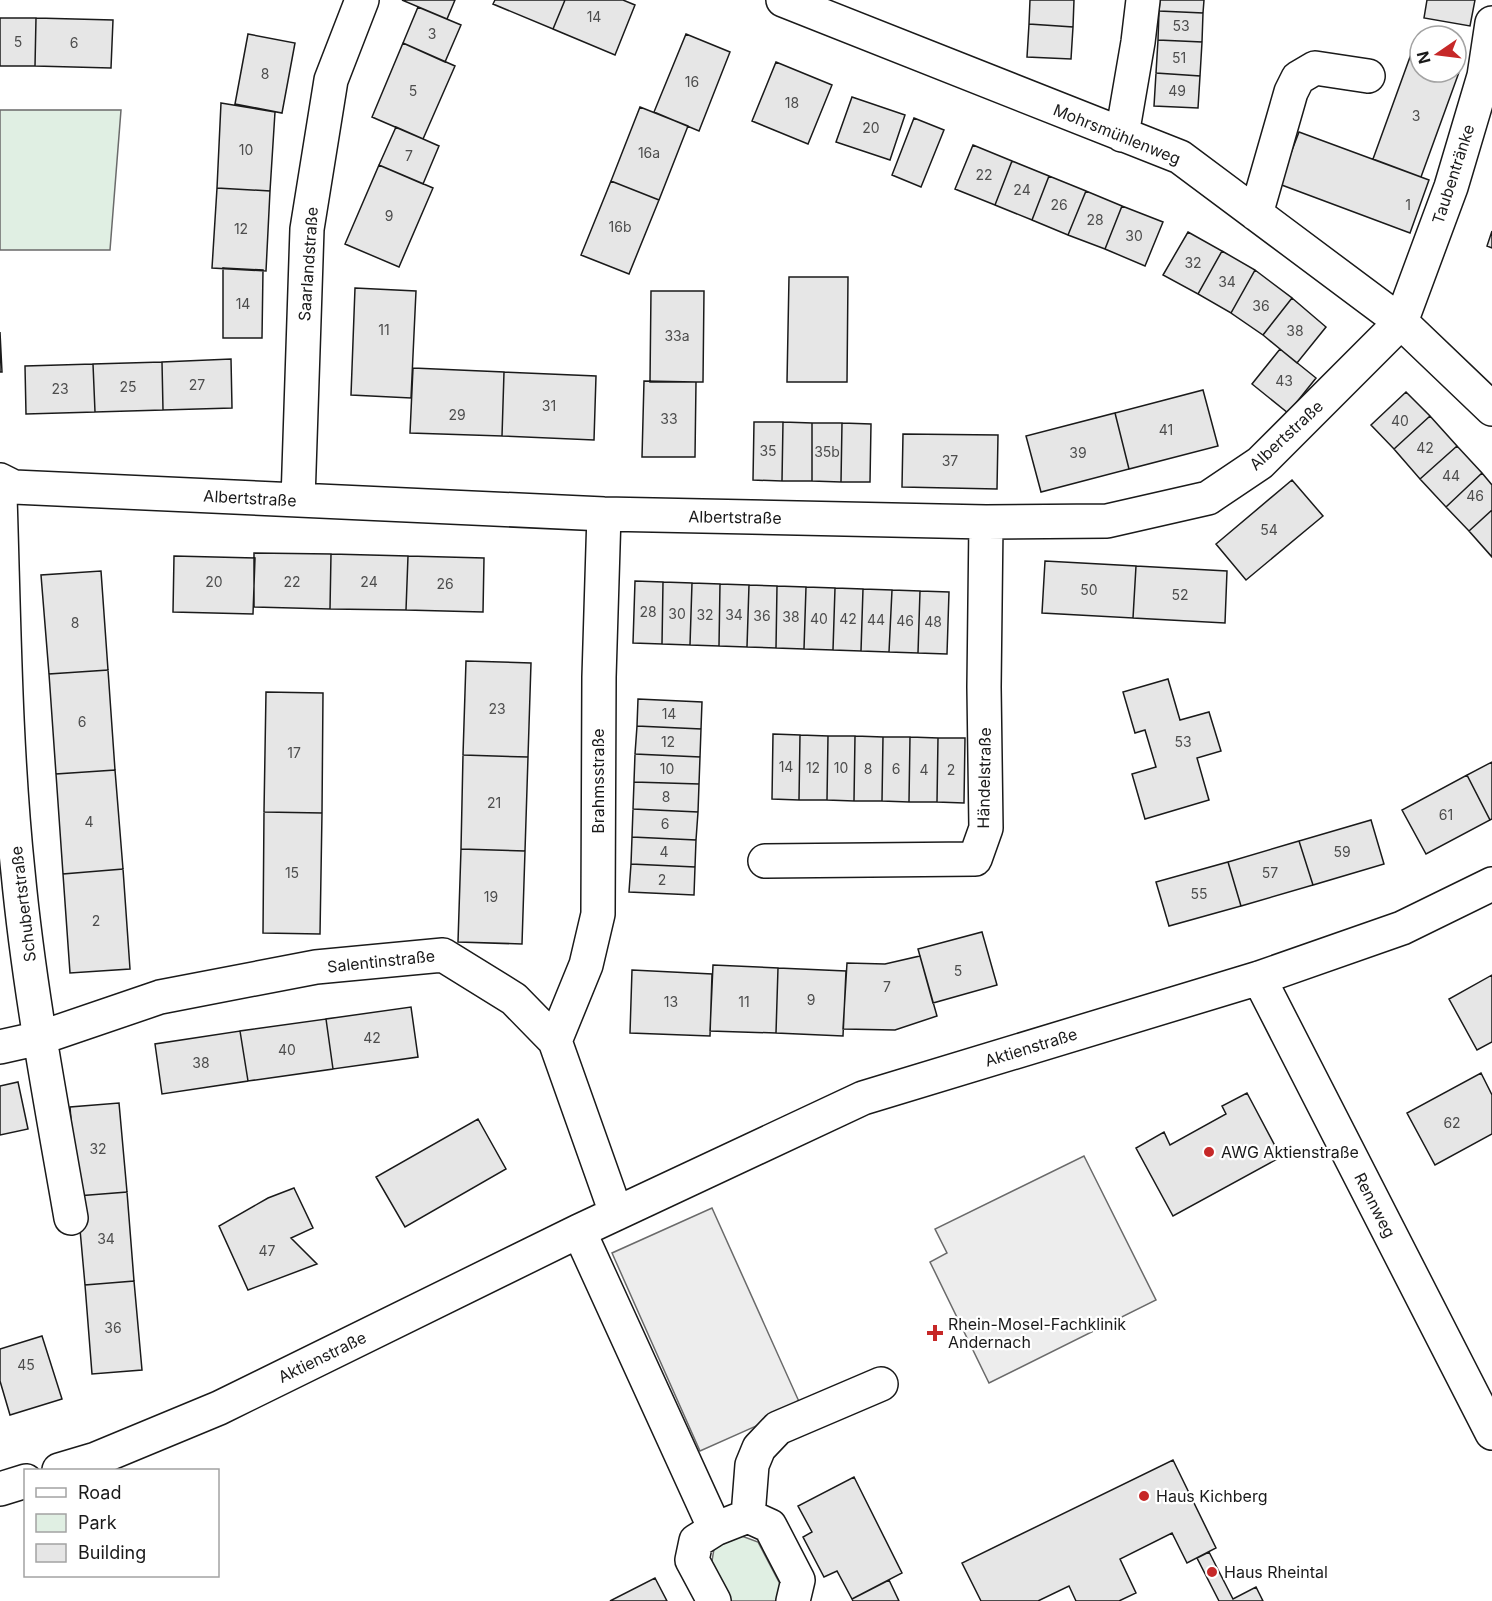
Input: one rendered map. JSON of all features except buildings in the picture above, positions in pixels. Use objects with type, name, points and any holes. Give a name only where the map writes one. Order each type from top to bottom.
[{"type":"street","name":"Saarlandstraße","points":[[298,500],[307,229],[331,80],[362,0]]},
{"type":"street","name":"Mohrsmühlenweg","points":[[783,0],[1180,157],[1401,322],[1492,409]]},
{"type":"street","points":[[1122,135],[1143,0]]},
{"type":"street","name":"Taubentränke","points":[[1401,322],[1451,187],[1484,76],[1492,22]]},
{"type":"street","points":[[1256,214],[1291,92],[1298,78],[1316,68],[1368,76]]},
{"type":"street","name":"Albertstraße","points":[[0,480],[14,487],[604,514],[986,522],[1107,521],[1208,498],[1260,464],[1401,322]]},
{"type":"street","name":"Schubertstraße","points":[[0,496],[8,846],[17,872],[40,1038]]},
{"type":"street","name":"Brahmsstraße","points":[[555,1041],[586,965],[598,914],[599,677],[604,514]]},
{"type":"street","name":"Händelstraße","points":[[765,861],[975,859],[986,828],[984,687],[986,522]]},
{"type":"street","name":"Aktienstraße","points":[[62,1469],[96,1459],[219,1408],[616,1213],[863,1098],[1259,978],[1402,928],[1492,884]]},
{"type":"street","name":"Salentinstraße","points":[[0,1047],[40,1038],[160,997],[316,968],[443,955],[514,999],[555,1041],[616,1213]]},
{"type":"street","name":"Rennweg","points":[[1259,978],[1492,1432]]},
{"type":"street","points":[[40,1038],[70,1218]]},
{"type":"street","points":[[579,1231],[715,1529]]},
{"type":"street","points":[[748,1516],[752,1466],[759,1448],[778,1428],[881,1384]]},
{"type":"street","points":[[0,1489],[24,1482]]},
{"type":"street","points":[[714,1601],[692,1560],[696,1541],[715,1529],[748,1516],[770,1526],[775,1535],[798,1580],[793,1601]]},
{"type":"green space","points":[[0,110],[121,110],[110,250],[0,250]]},
{"type":"green space","points":[[739,1535],[758,1542],[780,1584],[776,1601],[728,1601],[711,1567],[714,1549]]},
{"type":"shaded area","points":[[1084,1156],[1156,1300],[989,1383],[930,1262],[947,1253],[935,1229]]},
{"type":"shaded area","points":[[712,1208],[801,1406],[700,1451],[612,1253]]},
{"type":"place","name":"AWG Aktienstraße","points":[[1209,1152]]},
{"type":"place","name":"Rhein-Mosel-Fachklinik Andernach","points":[[935,1333]]},
{"type":"place","name":"Haus Kichberg","points":[[1144,1496]]},
{"type":"place","name":"Haus Rheintal","points":[[1212,1572]]}]
